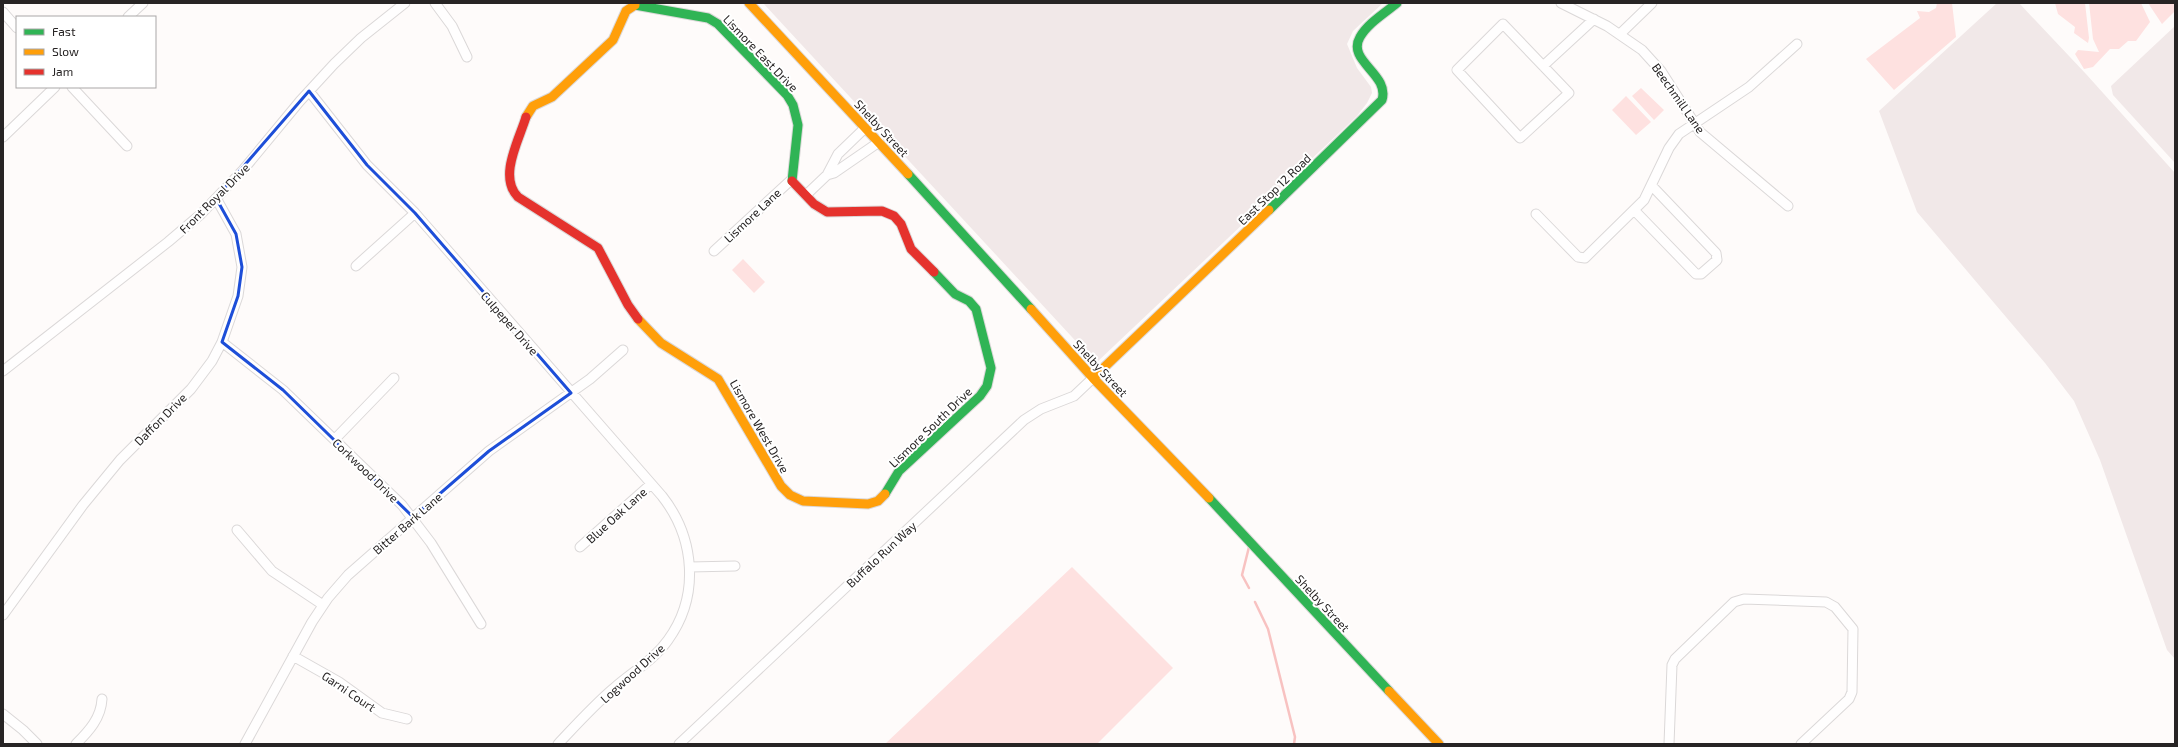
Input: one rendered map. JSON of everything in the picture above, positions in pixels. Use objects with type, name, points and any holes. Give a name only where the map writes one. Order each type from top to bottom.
[{"type":"street","points":[[129,16],[143,3]]},
{"type":"street","name":"Front Royal Drive","points":[[3,371],[168,242],[216,198],[243,170],[309,91],[345,52],[405,3]]},
{"type":"street","points":[[436,3],[454,30],[466,57]]},
{"type":"street","name":"Shelby Street","points":[[749,3],[980,252],[1093,378],[1196,484],[1439,744]]},
{"type":"street","name":"East Stop 12 Road","points":[[1093,378],[1363,120],[1383,99],[1384,90],[1379,80],[1358,55],[1356,49],[1359,38],[1397,3]]},
{"type":"street","name":"Beechmill Lane","points":[[1562,3],[1594,19],[1639,47],[1659,68],[1694,125],[1727,156],[1788,206]]},
{"type":"street","points":[[1620,34],[1652,3]]},
{"type":"street","name":"Lismore East Drive","points":[[518,197],[510,188],[509,173],[526,116],[530,110],[552,97],[613,40],[625,13],[631,7],[639,5],[708,18],[718,24],[792,102],[798,118],[799,131],[791,180]]},
{"type":"street","points":[[3,12],[16,27]]},
{"type":"street","points":[[1543,66],[1594,19]]},
{"type":"street","points":[[1503,24],[1543,66],[1569,93],[1520,138],[1457,70],[1503,24]]},
{"type":"street","points":[[1536,214],[1578,257],[1584,258],[1644,200],[1669,148],[1679,134],[1749,87],[1797,44]]},
{"type":"street","points":[[3,137],[54,88]]},
{"type":"street","points":[[73,88],[126,146]]},
{"type":"street","name":"Culpeper Drive","points":[[309,91],[367,166],[415,213],[667,502],[679,524],[687,547],[690,567]]},
{"type":"street","points":[[791,180],[806,196],[827,175],[838,154],[865,128]]},
{"type":"street","points":[[827,175],[834,173],[878,142]]},
{"type":"street","name":"Lismore Lane","points":[[714,251],[791,180]]},
{"type":"street","points":[[1635,210],[1696,274],[1702,274],[1717,260],[1716,253],[1652,186]]},
{"type":"street","name":"Lismore South Drive","points":[[790,495],[803,500],[842,503],[868,504],[881,499],[888,491],[899,471],[980,396],[987,386],[992,368],[975,307],[955,294],[911,249],[896,217],[884,212],[827,212],[806,196]]},
{"type":"street","name":"Lismore West Drive","points":[[518,197],[598,248],[635,316],[661,343],[718,379],[781,486],[790,495]]},
{"type":"street","name":"Daffon Drive","points":[[3,615],[83,505],[120,460],[190,389],[212,361],[222,342],[238,296],[242,267],[236,234],[216,198]]},
{"type":"street","points":[[356,266],[415,213]]},
{"type":"street","name":"Corkwood Drive","points":[[222,342],[269,379],[392,493],[413,517],[431,543],[481,624]]},
{"type":"street","name":"Bitter Bark Lane","points":[[244,744],[323,605],[348,575],[489,451],[571,393],[623,350]]},
{"type":"street","points":[[335,439],[394,378]]},
{"type":"street","name":"Buffalo Run Way","points":[[679,744],[1024,420],[1041,409],[1074,396],[1093,378]]},
{"type":"street","name":"Blue Oak Lane","points":[[580,547],[651,484]]},
{"type":"street","points":[[237,530],[272,571],[323,605]]},
{"type":"street","points":[[690,567],[735,566]]},
{"type":"street","name":"Logwood Drive","points":[[558,744],[590,710],[649,660],[669,639],[678,624],[687,601],[690,567]]},
{"type":"street","points":[[1669,744],[1672,664],[1675,659],[1734,602],[1744,599],[1826,602],[1835,607],[1853,629],[1852,692],[1849,699],[1801,744]]},
{"type":"street","name":"Garni Court","points":[[293,656],[339,682],[382,713],[407,719]]},
{"type":"street","points":[[76,744],[89,731],[97,718],[102,699]]},
{"type":"street","points":[[3,714],[23,730],[37,744]]},
{"type":"highlighted area","points":[[309,91],[367,165],[415,213],[571,393],[489,451],[413,517],[283,390],[222,342],[238,296],[242,267],[236,234],[216,198]]},
{"type":"shaded area","points":[[763,3],[1383,3],[1353,31],[1347,44],[1357,68],[1371,87],[1372,93],[1367,103],[1357,116],[1096,363]]},
{"type":"shaded area","points":[[1937,3],[1952,3],[1956,37],[1894,90],[1866,59],[1920,18],[1917,11],[1929,12],[1936,8]]},
{"type":"shaded area","points":[[1997,3],[2019,3],[2086,74],[2175,173],[2175,659],[2167,650],[2100,460],[2074,401],[2045,363],[1917,212],[1879,111]]},
{"type":"shaded area","points":[[2055,3],[2085,3],[2089,38],[2088,43],[2074,33],[2075,27],[2058,14]]},
{"type":"shaded area","points":[[2089,3],[2141,3],[2150,22],[2136,41],[2128,41],[2119,49],[2110,49],[2093,67],[2084,69],[2075,54],[2078,50],[2099,52],[2093,39]]},
{"type":"shaded area","points":[[2148,3],[2175,3],[2175,11],[2162,24]]},
{"type":"shaded area","points":[[2175,26],[2175,163],[2113,95],[2111,86]]},
{"type":"shaded area","points":[[1641,88],[1664,110],[1654,120],[1632,96]]},
{"type":"shaded area","points":[[1626,96],[1651,122],[1636,135],[1612,110]]},
{"type":"shaded area","points":[[743,259],[765,282],[754,293],[732,270]]},
{"type":"shaded area","points":[[1072,567],[1173,668],[1097,744],[885,744]]},
{"type":"waterway","points":[[1249,547],[1242,575],[1249,588]]},
{"type":"waterway","points":[[1255,602],[1268,629],[1295,737],[1294,744]]},
{"type":"traffic: fast","points":[[1269,210],[1382,100],[1383,91],[1380,83],[1363,61],[1357,46],[1360,37],[1367,27],[1397,3]]},
{"type":"traffic: fast","points":[[635,5],[708,18],[718,24],[787,95],[793,105],[798,125],[792,181]]},
{"type":"traffic: fast","points":[[908,174],[1031,309]]},
{"type":"traffic: fast","points":[[885,494],[899,471],[980,396],[987,386],[991,368],[976,309],[969,301],[955,294],[934,272]]},
{"type":"traffic: fast","points":[[1209,498],[1389,691]]},
{"type":"traffic: slow","points":[[749,3],[908,174]]},
{"type":"traffic: slow","points":[[526,117],[533,106],[552,97],[613,40],[626,11],[635,5]]},
{"type":"traffic: slow","points":[[1093,378],[1269,210]]},
{"type":"traffic: slow","points":[[1031,309],[1093,378],[1209,498]]},
{"type":"traffic: slow","points":[[638,319],[661,343],[718,379],[781,486],[790,495],[803,501],[868,504],[878,501],[885,494]]},
{"type":"traffic: slow","points":[[1389,691],[1439,744]]},
{"type":"traffic: jam","points":[[526,117],[512,158],[510,169],[512,189],[518,197],[598,248],[628,305],[638,319]]},
{"type":"traffic: jam","points":[[792,181],[814,204],[827,212],[882,211],[894,216],[901,224],[911,249],[934,272]]}]
